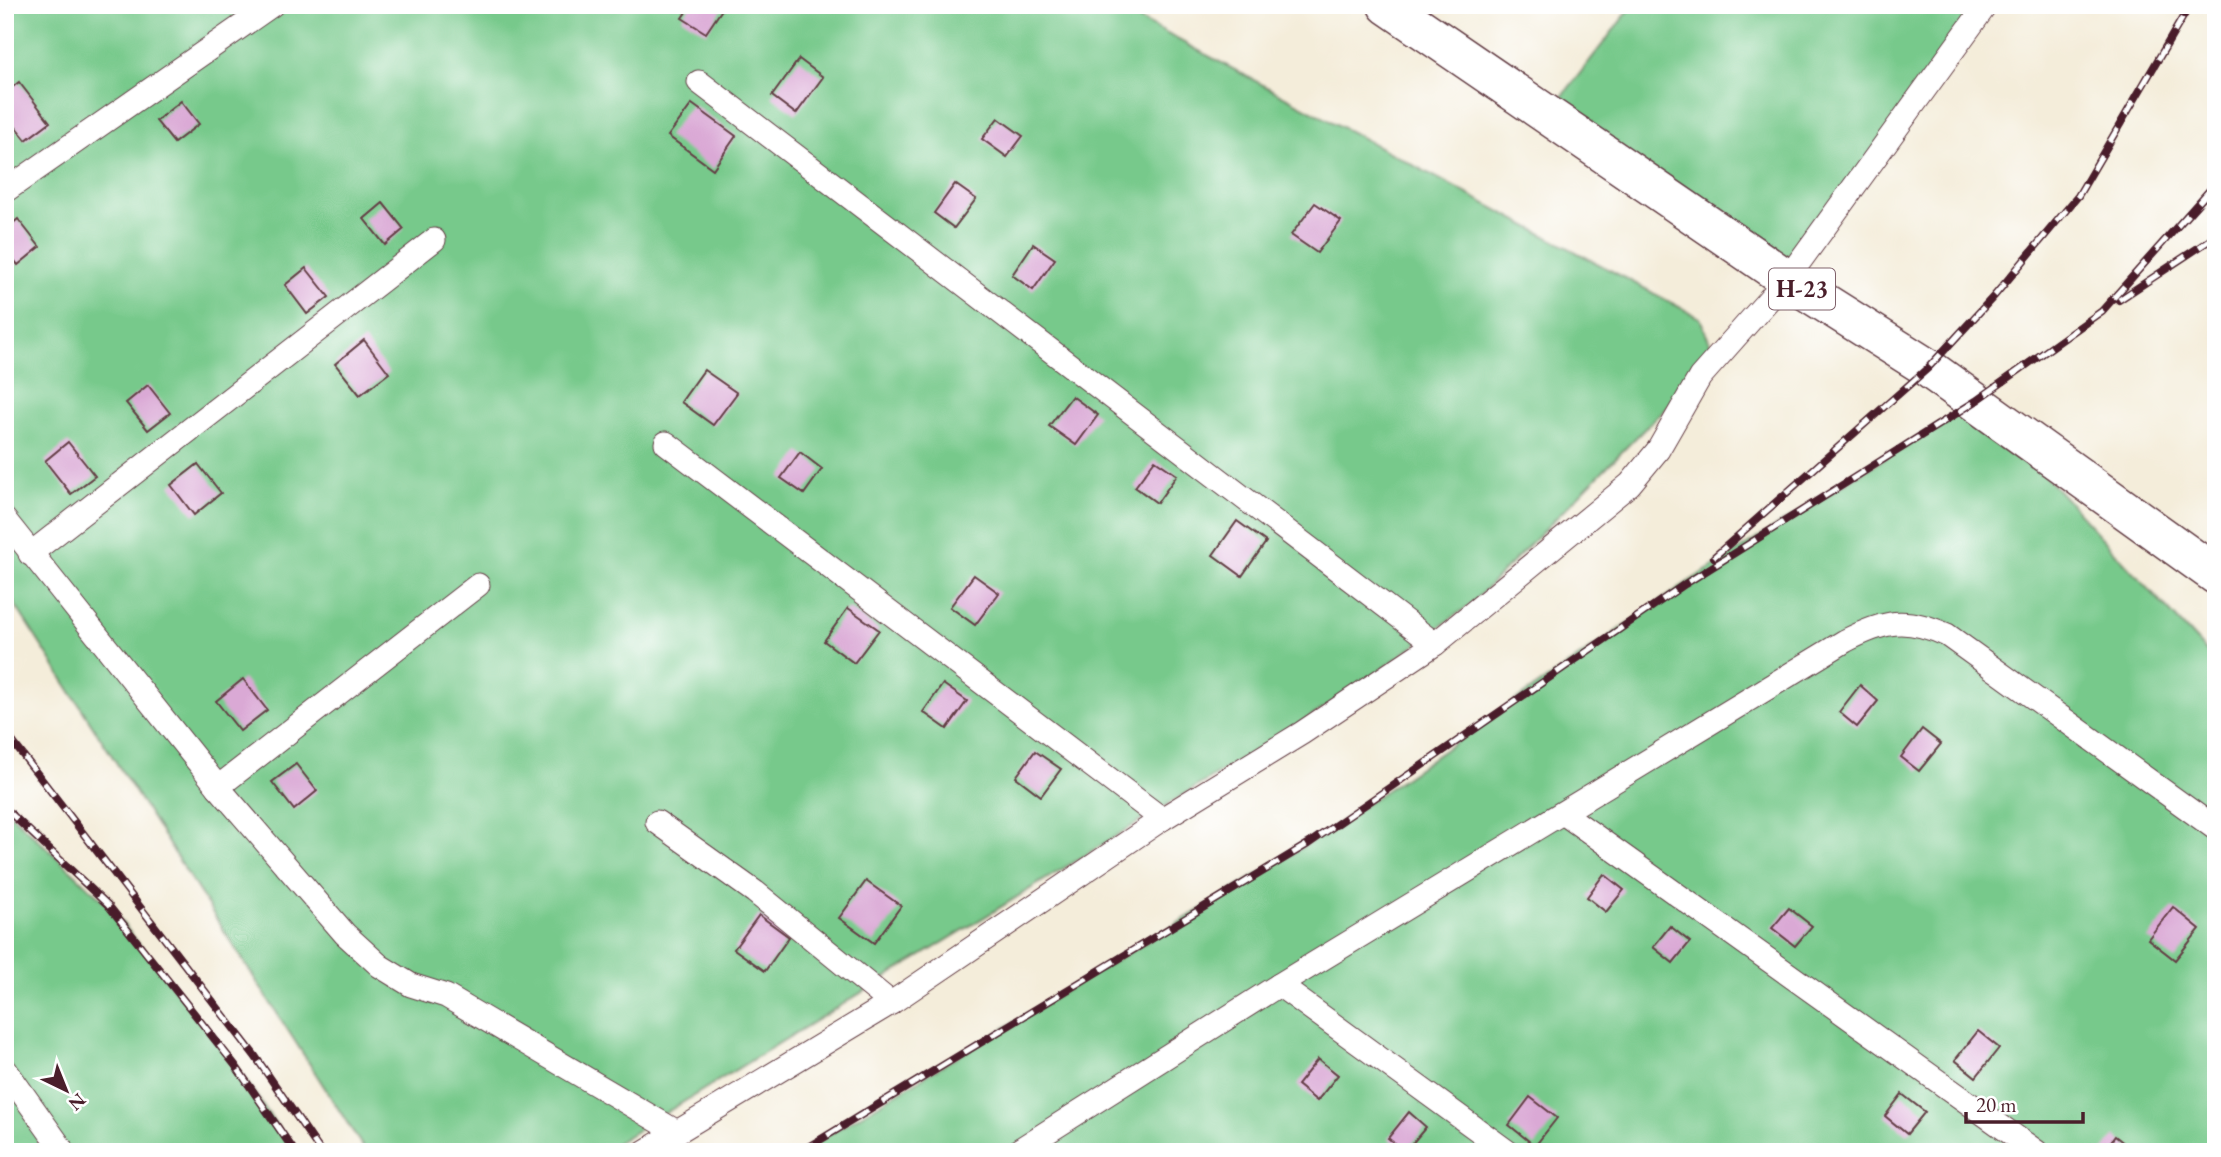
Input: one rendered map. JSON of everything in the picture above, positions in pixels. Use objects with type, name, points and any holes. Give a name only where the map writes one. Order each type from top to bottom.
[{"type":"main road","name":"Н-23","points":[[1387,5],[1787,279],[1937,375],[2216,575]]},
{"type":"lane","points":[[5,191],[272,5]]},
{"type":"lane","points":[[644,1152],[891,1003],[1162,819],[1302,733],[1434,644],[1630,484],[1658,450],[1700,377],[1787,279],[1986,5]]},
{"type":"lane","points":[[699,82],[1434,644]]},
{"type":"lane","points":[[30,554],[434,240]]},
{"type":"lane","points":[[666,443],[1162,819]]},
{"type":"lane","points":[[5,520],[218,788],[345,934],[380,966],[411,985],[446,996],[677,1132]]},
{"type":"lane","points":[[218,788],[478,584]]},
{"type":"lane","points":[[1016,1152],[1279,985],[1845,641],[1876,626],[1902,622],[1928,626],[1947,635],[2216,829]]},
{"type":"lane","points":[[1563,813],[2037,1152]]},
{"type":"lane","points":[[657,822],[755,892],[891,1003]]},
{"type":"lane","points":[[1279,985],[1508,1152]]},
{"type":"lane","points":[[5,1069],[64,1152]]},
{"type":"green space","points":[[5,5],[1113,5],[1700,318],[1711,345],[1678,395],[1471,604],[1349,693],[602,1152],[366,1152],[5,589]]},
{"type":"green space","points":[[1633,5],[1986,5],[1787,279],[1547,116]]},
{"type":"green space","points":[[1976,401],[2216,662],[2216,1152],[800,1152],[1308,844],[1685,584]]},
{"type":"green space","points":[[5,809],[108,905],[235,1065],[295,1152],[5,1152]]},
{"type":"building","points":[[691,5],[725,5],[706,33],[682,18]]},
{"type":"building","points":[[799,59],[823,77],[796,114],[772,96]]},
{"type":"building","points":[[19,82],[50,122],[26,140],[5,114],[5,93]]},
{"type":"building","points":[[181,101],[199,124],[174,143],[156,121]]},
{"type":"building","points":[[692,104],[736,136],[713,169],[668,136]]},
{"type":"building","points":[[998,118],[1023,136],[1007,157],[982,139]]},
{"type":"building","points":[[955,184],[976,199],[954,228],[934,213]]},
{"type":"building","points":[[383,203],[404,229],[385,245],[364,219]]},
{"type":"building","points":[[1315,203],[1341,221],[1317,253],[1291,235]]},
{"type":"building","points":[[18,219],[40,247],[18,265],[5,249],[5,230]]},
{"type":"building","points":[[1033,244],[1055,259],[1033,290],[1012,275]]},
{"type":"building","points":[[306,268],[329,297],[307,314],[285,285]]},
{"type":"building","points":[[364,340],[389,373],[360,395],[335,364]]},
{"type":"building","points":[[704,370],[737,393],[713,425],[681,402]]},
{"type":"building","points":[[148,385],[170,413],[148,430],[126,403]]},
{"type":"building","points":[[1072,396],[1098,415],[1076,445],[1049,426]]},
{"type":"building","points":[[68,442],[95,476],[71,494],[45,461]]},
{"type":"building","points":[[800,452],[822,469],[804,494],[781,478]]},
{"type":"building","points":[[1155,460],[1177,475],[1157,503],[1135,487]]},
{"type":"building","points":[[198,464],[221,493],[194,515],[171,485]]},
{"type":"building","points":[[1237,521],[1266,542],[1242,576],[1213,555]]},
{"type":"building","points":[[974,575],[999,593],[975,625],[950,607]]},
{"type":"building","points":[[848,608],[879,630],[854,663],[824,641]]},
{"type":"building","points":[[243,679],[267,710],[240,731],[216,701]]},
{"type":"building","points":[[943,684],[967,701],[947,729],[923,712]]},
{"type":"building","points":[[1860,685],[1878,701],[1857,727],[1839,712]]},
{"type":"building","points":[[1922,729],[1941,744],[1919,771],[1901,757]]},
{"type":"building","points":[[1035,751],[1061,769],[1041,796],[1016,777]]},
{"type":"building","points":[[296,764],[317,791],[294,810],[272,782]]},
{"type":"building","points":[[1604,874],[1624,890],[1606,912],[1587,897]]},
{"type":"building","points":[[866,881],[901,906],[874,943],[839,918]]},
{"type":"building","points":[[2173,907],[2200,929],[2175,960],[2148,939]]},
{"type":"building","points":[[1789,908],[1812,926],[1795,946],[1772,928]]},
{"type":"building","points":[[759,915],[789,937],[765,971],[734,949]]},
{"type":"building","points":[[1670,926],[1690,942],[1673,963],[1653,947]]},
{"type":"building","points":[[1978,1031],[1999,1048],[1976,1077],[1955,1060]]},
{"type":"building","points":[[1318,1059],[1338,1075],[1317,1101],[1297,1085]]},
{"type":"building","points":[[1902,1094],[1925,1112],[1907,1134],[1885,1116]]},
{"type":"building","points":[[1530,1097],[1557,1118],[1535,1146],[1509,1125]]},
{"type":"building","points":[[1409,1112],[1426,1127],[1405,1152],[1388,1138]]},
{"type":"building","points":[[2115,1136],[2135,1152],[2103,1152]]},
{"type":"railway","points":[[1714,557],[1928,368],[1995,295],[2078,196],[2190,5]]},
{"type":"railway","points":[[800,1152],[1308,844],[1685,584],[1976,401],[2102,311],[2216,183]]},
{"type":"railway","points":[[2119,300],[2216,236]]},
{"type":"railway","points":[[5,732],[255,1056],[321,1152]]},
{"type":"railway","points":[[5,808],[108,905],[235,1065],[295,1152]]}]
